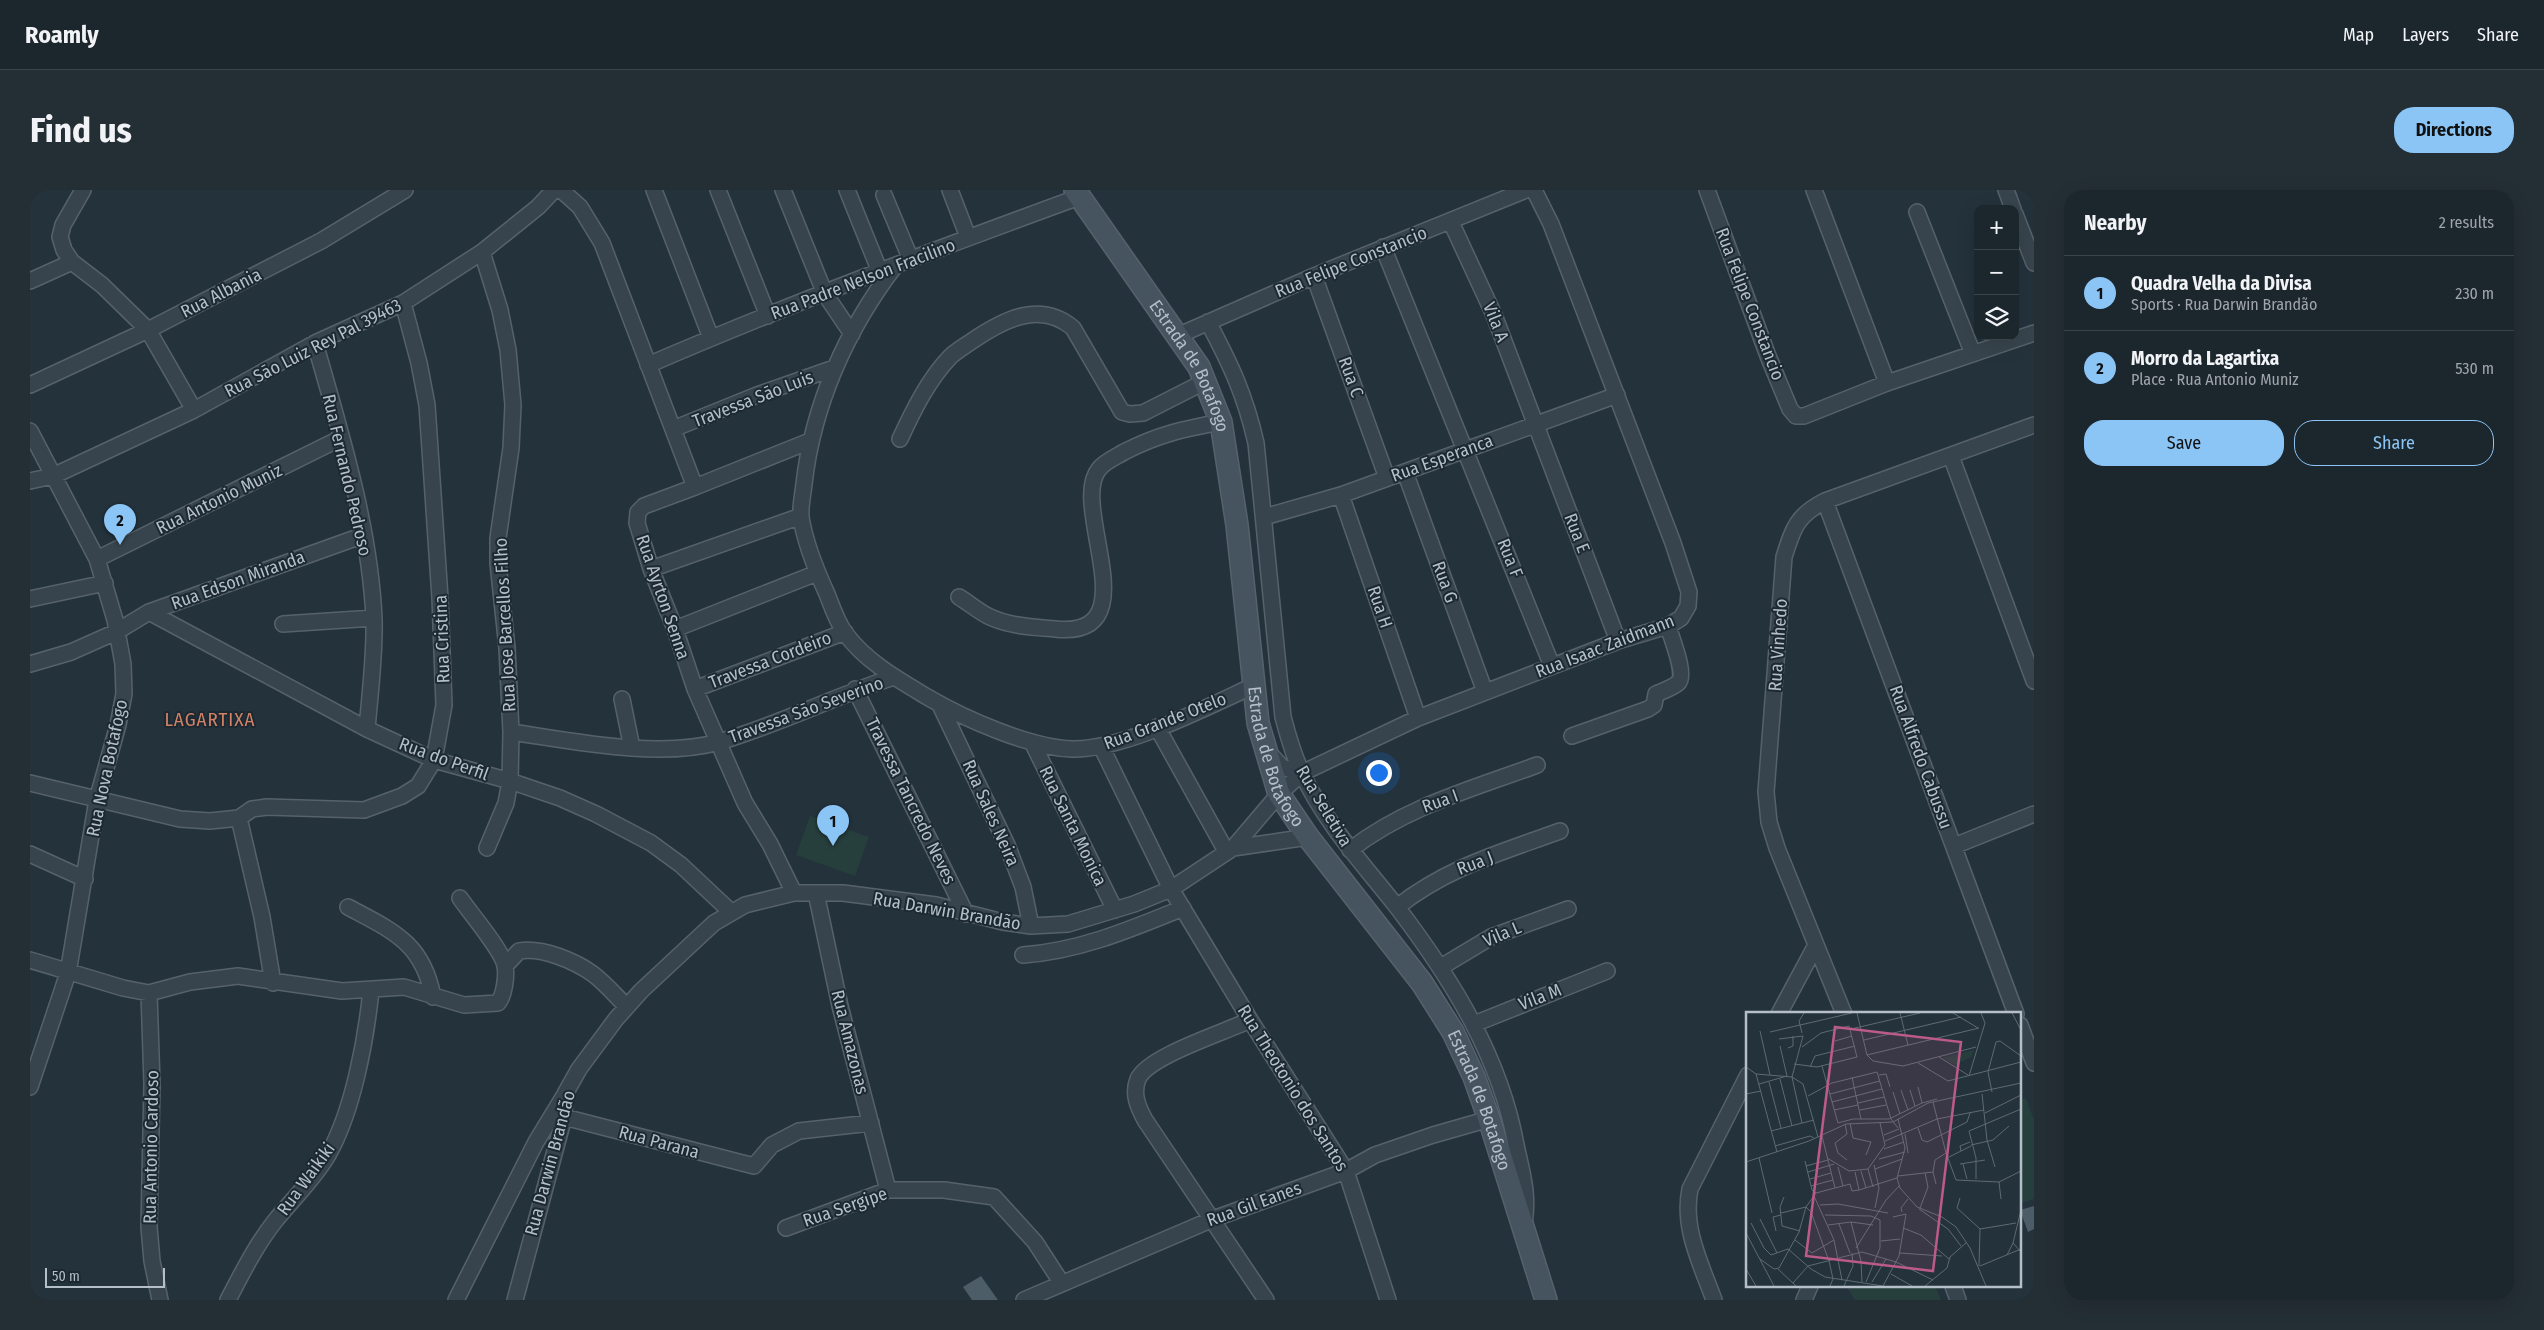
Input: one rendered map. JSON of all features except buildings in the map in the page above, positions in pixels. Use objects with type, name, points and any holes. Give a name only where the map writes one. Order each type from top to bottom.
[{"type":"main road","name":"Estrada de Botafogo","points":[[1077,194],[1177,336],[1206,381],[1221,422],[1237,525],[1258,723],[1279,794],[1308,837],[1422,983],[1453,1032],[1474,1077],[1489,1119],[1524,1225],[1546,1300]]},
{"type":"street","points":[[83,190],[63,225],[60,237],[64,250],[72,262],[102,285],[148,330],[194,410]]},
{"type":"street","name":"Rua Albania","points":[[30,385],[148,330],[321,241],[405,190]]},
{"type":"street","name":"Rua Sāo Luiz Rey Pal 39463","points":[[30,481],[53,476],[194,410],[315,343],[403,303],[482,252],[538,207],[554,190]]},
{"type":"street","points":[[561,190],[580,207],[602,243],[695,486],[810,441]]},
{"type":"street","points":[[580,207],[584,190]]},
{"type":"street","points":[[654,190],[711,338]]},
{"type":"street","points":[[718,190],[768,316]]},
{"type":"street","points":[[784,190],[825,294],[852,334]]},
{"type":"street","points":[[847,190],[880,272]]},
{"type":"street","points":[[950,190],[968,238]]},
{"type":"street","name":"Rua Felipe Constancio","points":[[1177,336],[1383,247],[1451,222],[1526,190]]},
{"type":"street","name":"Rua Isaac Zaidmann","points":[[1229,849],[1279,794],[1302,773],[1418,718],[1618,641],[1668,626],[1681,618],[1688,606],[1689,592],[1673,543],[1551,224],[1534,190]]},
{"type":"street","name":"Rua Felipe Constancio","points":[[1708,190],[1768,356],[1790,409],[1796,416],[1812,413],[1887,383]]},
{"type":"street","points":[[1814,190],[1887,383],[2034,333]]},
{"type":"street","points":[[2006,190],[2012,205]]},
{"type":"street","name":"Rua Padre Nelson Fracilino","points":[[648,366],[711,338],[1077,194]]},
{"type":"street","points":[[884,195],[911,260]]},
{"type":"street","points":[[1917,212],[1973,354]]},
{"type":"street","name":"Vila A","points":[[1451,222],[1494,315],[1535,424]]},
{"type":"street","points":[[2019,224],[2034,263]]},
{"type":"street","name":"Rua F","points":[[1383,247],[1467,449],[1552,666]]},
{"type":"street","name":"Rua Jose Barcellos Filho","points":[[482,252],[500,310],[508,350],[513,405],[511,448],[498,538],[507,648],[511,732],[510,781],[506,803],[487,848]]},
{"type":"street","points":[[30,281],[72,262]]},
{"type":"street","name":"Rua Grande Otelo","points":[[895,266],[869,303],[834,368],[810,441],[801,516],[817,573],[845,632],[866,655],[894,677],[963,716],[1032,742],[1072,749],[1102,746],[1157,727],[1253,686]]},
{"type":"street","name":"Rua C","points":[[1314,276],[1387,478]]},
{"type":"street","name":"Rua Cristina","points":[[30,783],[180,819],[210,821],[238,818],[252,809],[267,807],[364,810],[402,796],[418,786],[434,760],[444,705],[440,588],[427,405],[419,363],[403,303]]},
{"type":"street","points":[[900,439],[916,404],[950,357],[995,325],[1031,314],[1049,314],[1062,318],[1073,328],[1122,412],[1130,414],[1144,413],[1206,381]]},
{"type":"street","name":"Rua Seletiva","points":[[1208,322],[1236,376],[1249,412],[1256,443],[1283,717],[1302,773],[1324,813],[1350,850],[1397,907],[1441,968],[1474,1024],[1505,1094],[1512,1119],[1528,1202],[1524,1225]]},
{"type":"street","name":"Rua Fernando Pedroso","points":[[315,343],[342,438],[364,535],[374,618],[373,670],[367,729]]},
{"type":"street","name":"Travessa Sāo Luis","points":[[673,429],[757,395],[834,368]]},
{"type":"street","name":"Rua Esperanca","points":[[1264,518],[1341,495],[1618,395]]},
{"type":"street","points":[[959,597],[988,616],[1016,625],[1069,630],[1084,627],[1094,619],[1100,609],[1102,594],[1101,558],[1091,494],[1092,480],[1099,468],[1111,459],[1170,431],[1221,422]]},
{"type":"street","name":"Rua E","points":[[1535,424],[1618,641]]},
{"type":"street","name":"Rua Vinhedo","points":[[1843,1012],[1777,848],[1769,822],[1766,792],[1784,557],[1798,520],[1808,510],[1825,501],[2034,425]]},
{"type":"street","name":"Rua Nova Botafogo","points":[[30,431],[97,559],[105,583],[116,632],[122,664],[124,694],[118,726],[97,800],[68,972],[30,1087]]},
{"type":"street","name":"Rua Antonio Muniz","points":[[97,559],[342,438]]},
{"type":"street","points":[[1951,456],[2034,681]]},
{"type":"street","name":"Rua G","points":[[1405,472],[1485,692]]},
{"type":"street","name":"Rua Ayrton Senna","points":[[695,486],[644,506],[638,512],[637,523],[695,689],[745,803],[770,844],[794,893]]},
{"type":"street","name":"Rua H","points":[[1341,495],[1418,718]]},
{"type":"street","name":"Rua Alfredo Cabussu","points":[[1825,501],[2015,1012]]},
{"type":"street","points":[[652,569],[801,516]]},
{"type":"street","name":"Rua Edson Miranda","points":[[30,664],[71,652],[116,632],[150,612],[364,535]]},
{"type":"street","points":[[675,629],[817,573]]},
{"type":"street","points":[[30,599],[105,583]]},
{"type":"street","name":"Rua do Perfil","points":[[150,612],[367,729],[434,760],[510,781],[578,806],[651,843],[681,865],[731,912]]},
{"type":"street","points":[[282,624],[374,618]]},
{"type":"street","points":[[1572,736],[1648,709],[1654,705],[1656,694],[1679,683],[1681,668],[1668,626]]},
{"type":"street","name":"Travessa Cordeiro","points":[[695,689],[845,632]]},
{"type":"street","name":"Travessa Sāo Severino","points":[[511,732],[632,748],[688,747],[718,742],[855,689],[894,677]]},
{"type":"street","name":"Travessa Tancredo Neves","points":[[855,689],[966,914]]},
{"type":"street","points":[[622,699],[632,748]]},
{"type":"street","name":"Rua Sales Neira","points":[[940,704],[1007,845],[1023,887],[1031,926]]},
{"type":"street","points":[[1157,727],[1229,849]]},
{"type":"street","name":"Rua Santa Monica","points":[[1032,742],[1115,910]]},
{"type":"street","name":"Rua Theotonio dos Santos","points":[[1102,746],[1183,908],[1250,1020],[1346,1171],[1388,1300]]},
{"type":"street","points":[[1266,750],[1282,767],[1302,773]]},
{"type":"street","name":"Rua I","points":[[1350,850],[1372,833],[1406,814],[1537,765]]},
{"type":"street","points":[[1954,846],[2034,814]]},
{"type":"street","points":[[238,818],[264,924],[273,982]]},
{"type":"street","name":"Rua J","points":[[1397,907],[1437,879],[1463,866],[1560,831]]},
{"type":"street","name":"Rua Darwin Brandão","points":[[515,1300],[564,1117],[565,1094],[595,1047],[626,1007],[714,923],[731,912],[759,900],[794,893],[843,893],[936,905],[966,914],[1031,926],[1068,924],[1115,910],[1172,888],[1229,849],[1308,837]]},
{"type":"street","points":[[30,854],[85,879]]},
{"type":"street","name":"Rua Amazonas","points":[[816,893],[838,997],[888,1190]]},
{"type":"street","points":[[30,960],[123,988],[149,993],[226,976],[251,977],[273,982],[342,991],[404,988],[464,1005],[494,1004],[500,1001],[503,994],[505,966],[497,950],[460,898]]},
{"type":"street","points":[[348,907],[390,930],[411,948],[423,962],[433,997]]},
{"type":"street","points":[[1023,956],[1048,953],[1087,944],[1183,908]]},
{"type":"street","name":"Vila L","points":[[1441,968],[1491,937],[1568,909]]},
{"type":"street","points":[[1781,1012],[1816,945]]},
{"type":"street","points":[[505,966],[519,951],[544,953],[580,966],[594,974],[626,1007]]},
{"type":"street","name":"Vila M","points":[[1474,1024],[1607,971]]},
{"type":"street","name":"Rua Waikiki","points":[[228,1300],[273,1223],[327,1157],[337,1136],[360,1057],[368,1018],[371,990]]},
{"type":"street","name":"Rua Antonio Cardoso","points":[[149,993],[152,1084],[149,1227],[152,1261],[160,1300]]},
{"type":"street","points":[[1250,1020],[1173,1053],[1148,1066],[1138,1079],[1135,1096],[1138,1108],[1145,1120],[1266,1300]]},
{"type":"street","points":[[2022,1030],[2034,1063]]},
{"type":"street","points":[[1714,1300],[1692,1239],[1686,1206],[1690,1188],[1746,1079]]},
{"type":"street","points":[[456,1300],[536,1142],[565,1094]]},
{"type":"street","name":"Rua Parana","points":[[564,1117],[754,1166],[772,1145],[799,1131],[871,1123]]},
{"type":"street","name":"Rua Gil Eanes","points":[[1024,1300],[1061,1282],[1213,1219],[1346,1171],[1375,1155],[1433,1134],[1489,1119]]},
{"type":"street","name":"Rua Sergipe","points":[[786,1228],[888,1190],[944,1190],[994,1197],[1035,1242],[1061,1282]]},
{"type":"street","points":[[1804,1300],[1809,1288]]},
{"type":"street","points":[[1954,1288],[1958,1300]]},
{"type":"green space","points":[[810,816],[869,837],[855,876],[796,855]]},
{"type":"green space","points":[[2026,1098],[2034,1120],[2034,1199],[2022,1203],[2022,1099]]},
{"type":"green space","points":[[1847,1288],[1936,1288],[1941,1300],[1855,1300]]},
{"type":"place","name":"Morro da Lagartixa","points":[[120,545]]},
{"type":"place","name":"Quadra Velha da Divisa","points":[[833,846]]},
{"type":"district","name":"LAGARTIXA","points":[[210,719]]}]
